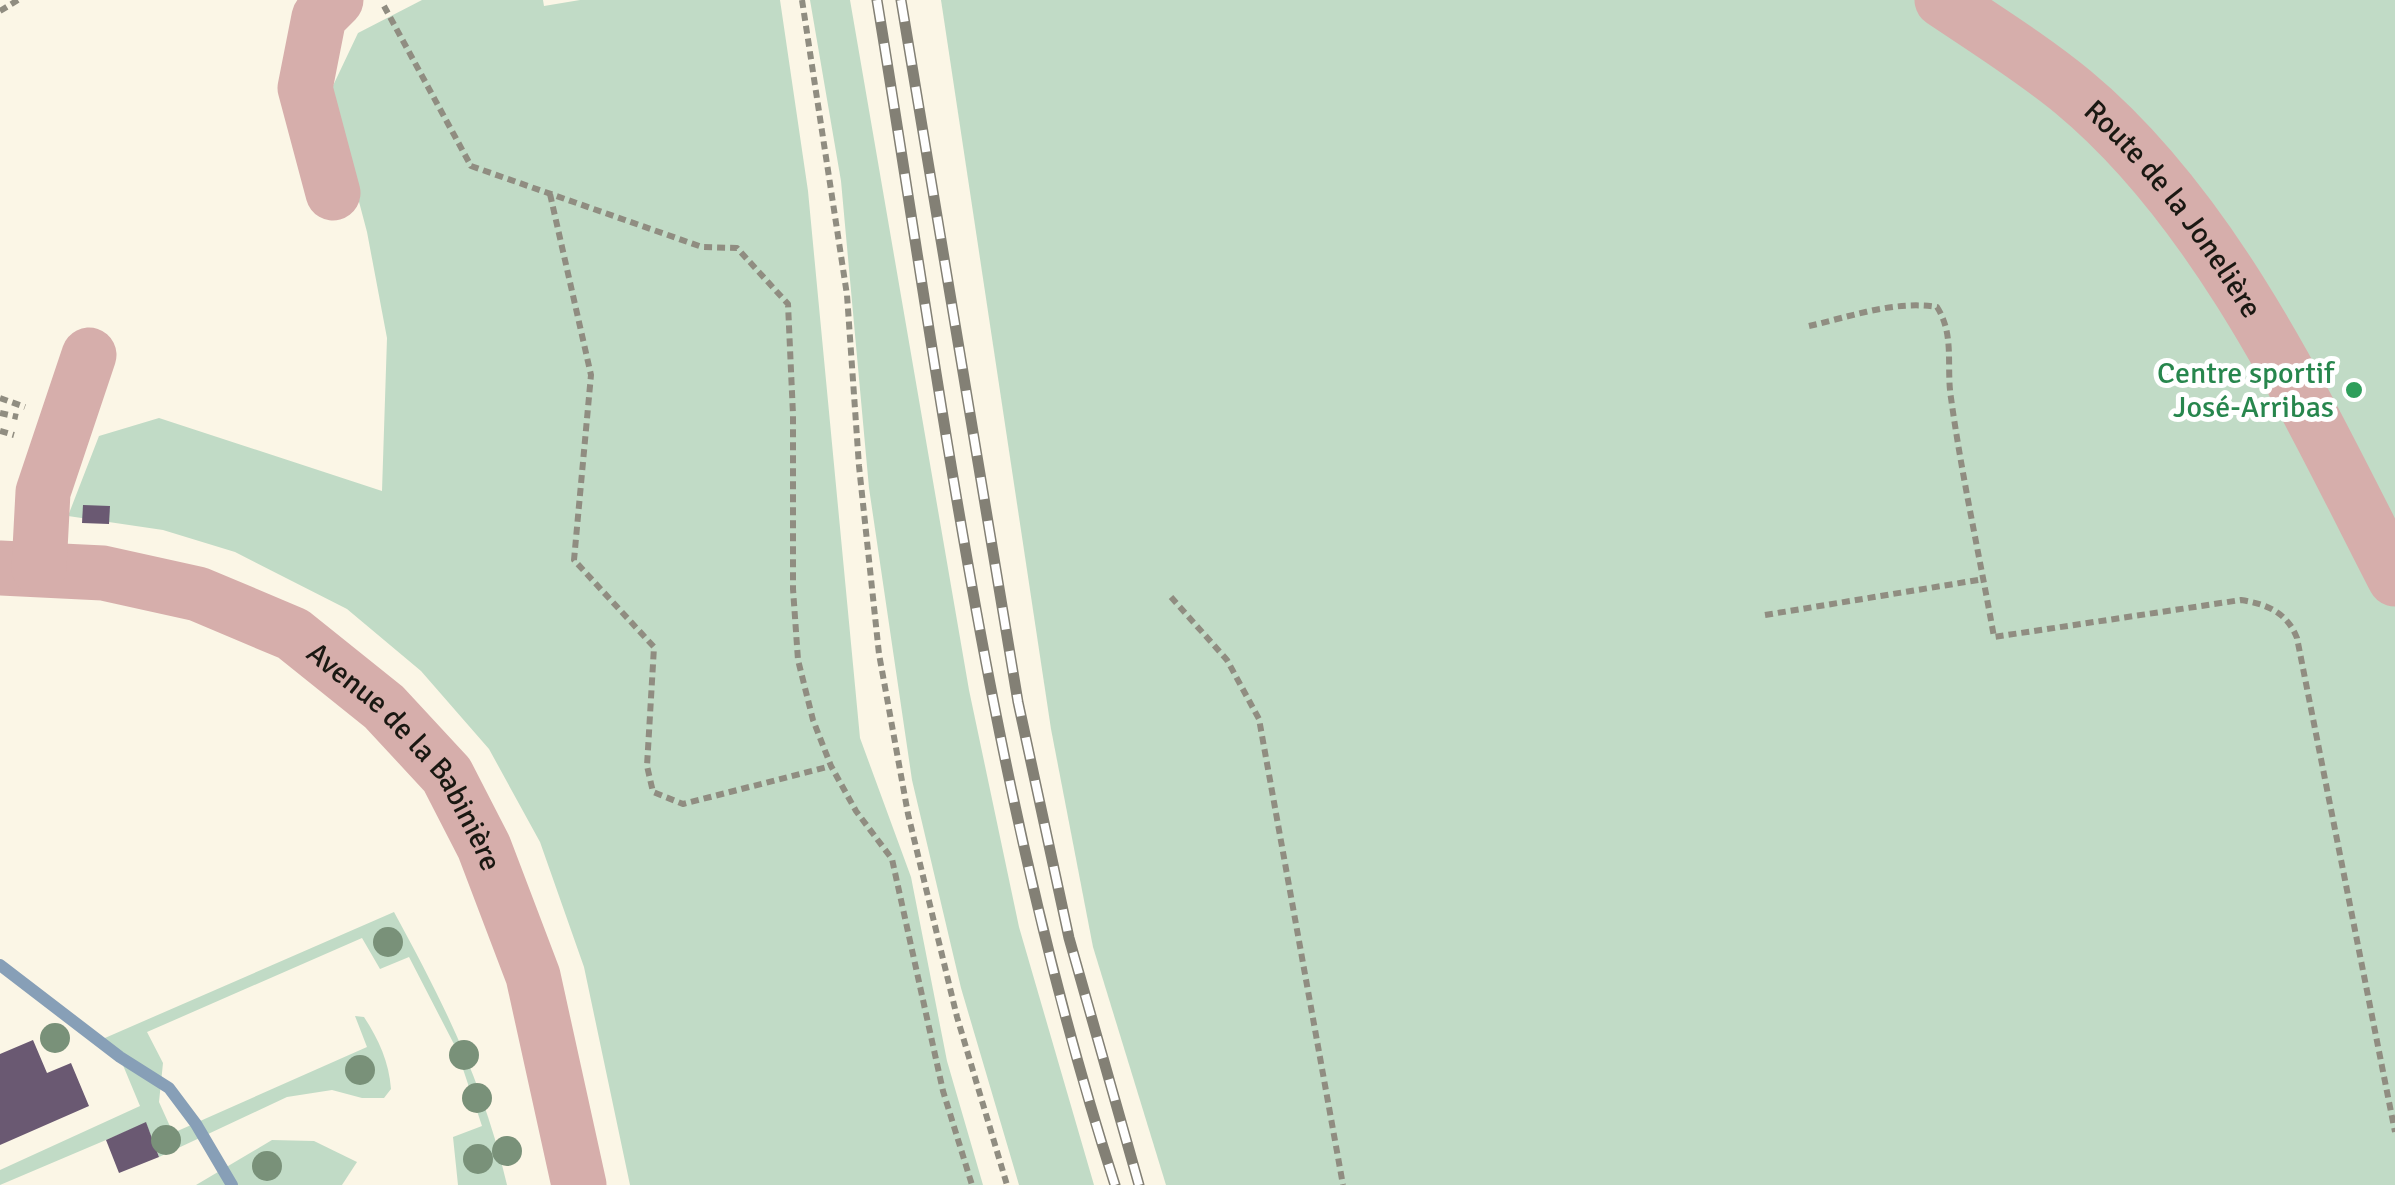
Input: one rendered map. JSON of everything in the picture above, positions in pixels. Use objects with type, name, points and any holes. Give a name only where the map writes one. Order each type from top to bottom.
[{"type":"street","points":[[333,193],[306,88],[319,17],[336,0]]},
{"type":"street","name":"Route de la Jonelière","points":[[1942,0],[2073,92],[2135,154],[2187,216],[2290,377],[2395,580]]},
{"type":"street","points":[[20,568],[89,355]]},
{"type":"street","name":"Avenue de la Babinière","points":[[20,568],[103,574],[198,594],[293,634],[384,707],[446,775],[484,847],[534,976],[579,1185]]},
{"type":"path","points":[[0,11],[18,0]]},
{"type":"path","points":[[381,0],[470,166],[702,247],[737,248],[788,304],[793,415],[793,590],[798,660],[813,720],[831,766],[856,811],[892,860],[943,1091],[972,1185]]},
{"type":"path","points":[[802,0],[848,295],[859,466],[879,654],[908,814],[948,980],[1007,1185]]},
{"type":"path","points":[[550,194],[591,374],[574,560],[654,647],[647,766],[654,792],[682,804],[831,766]]},
{"type":"path","points":[[1809,326],[1897,307],[1937,307],[1948,332],[1950,394],[1994,638],[2241,600],[2263,604],[2288,621],[2297,638],[2395,1132]]},
{"type":"path","points":[[1765,615],[1984,580]]},
{"type":"path","points":[[1171,597],[1227,660],[1259,719],[1343,1185]]},
{"type":"green space","points":[[422,0],[543,0],[544,6],[580,0],[780,0],[808,191],[860,738],[911,877],[947,1061],[983,1185],[630,1185],[584,967],[540,842],[489,749],[421,671],[347,609],[235,552],[163,530],[68,516],[99,436],[159,418],[382,491],[387,338],[367,232],[330,92],[358,33]]},
{"type":"green space","points":[[810,0],[850,0],[969,690],[1019,927],[1094,1185],[1019,1185],[961,988],[912,780],[869,488],[841,181]]},
{"type":"green space","points":[[941,0],[2395,0],[2395,1185],[1166,1185],[1093,947],[1051,729]]},
{"type":"green space","points":[[394,912],[474,1077],[507,1185],[458,1185],[453,1137],[482,1126],[456,1048],[409,957],[380,969],[362,938],[147,1032],[163,1063],[159,1102],[173,1133],[367,1047],[355,1016],[364,1017],[386,1060],[391,1089],[384,1098],[362,1098],[332,1090],[287,1097],[159,1157],[146,1123],[0,1185],[0,1170],[140,1106],[120,1058],[98,1041]]},
{"type":"green space","points":[[272,1140],[314,1141],[357,1162],[342,1185],[196,1185]]},
{"type":"building","points":[[83,505],[110,506],[109,524],[82,523]]},
{"type":"building","points":[[33,1040],[47,1073],[71,1063],[89,1106],[0,1145],[0,1054]]},
{"type":"building","points":[[146,1122],[159,1157],[119,1173],[106,1140]]},
{"type":"waterway","points":[[0,965],[120,1057],[169,1088],[196,1124],[232,1185]]},
{"type":"railway","points":[[877,0],[948,448],[1002,746],[1072,1040],[1115,1185]]},
{"type":"railway","points":[[901,0],[1018,702],[1069,938],[1139,1185]]},
{"type":"place","name":"Centre sportif José-Arribas","points":[[2354,390]]}]
